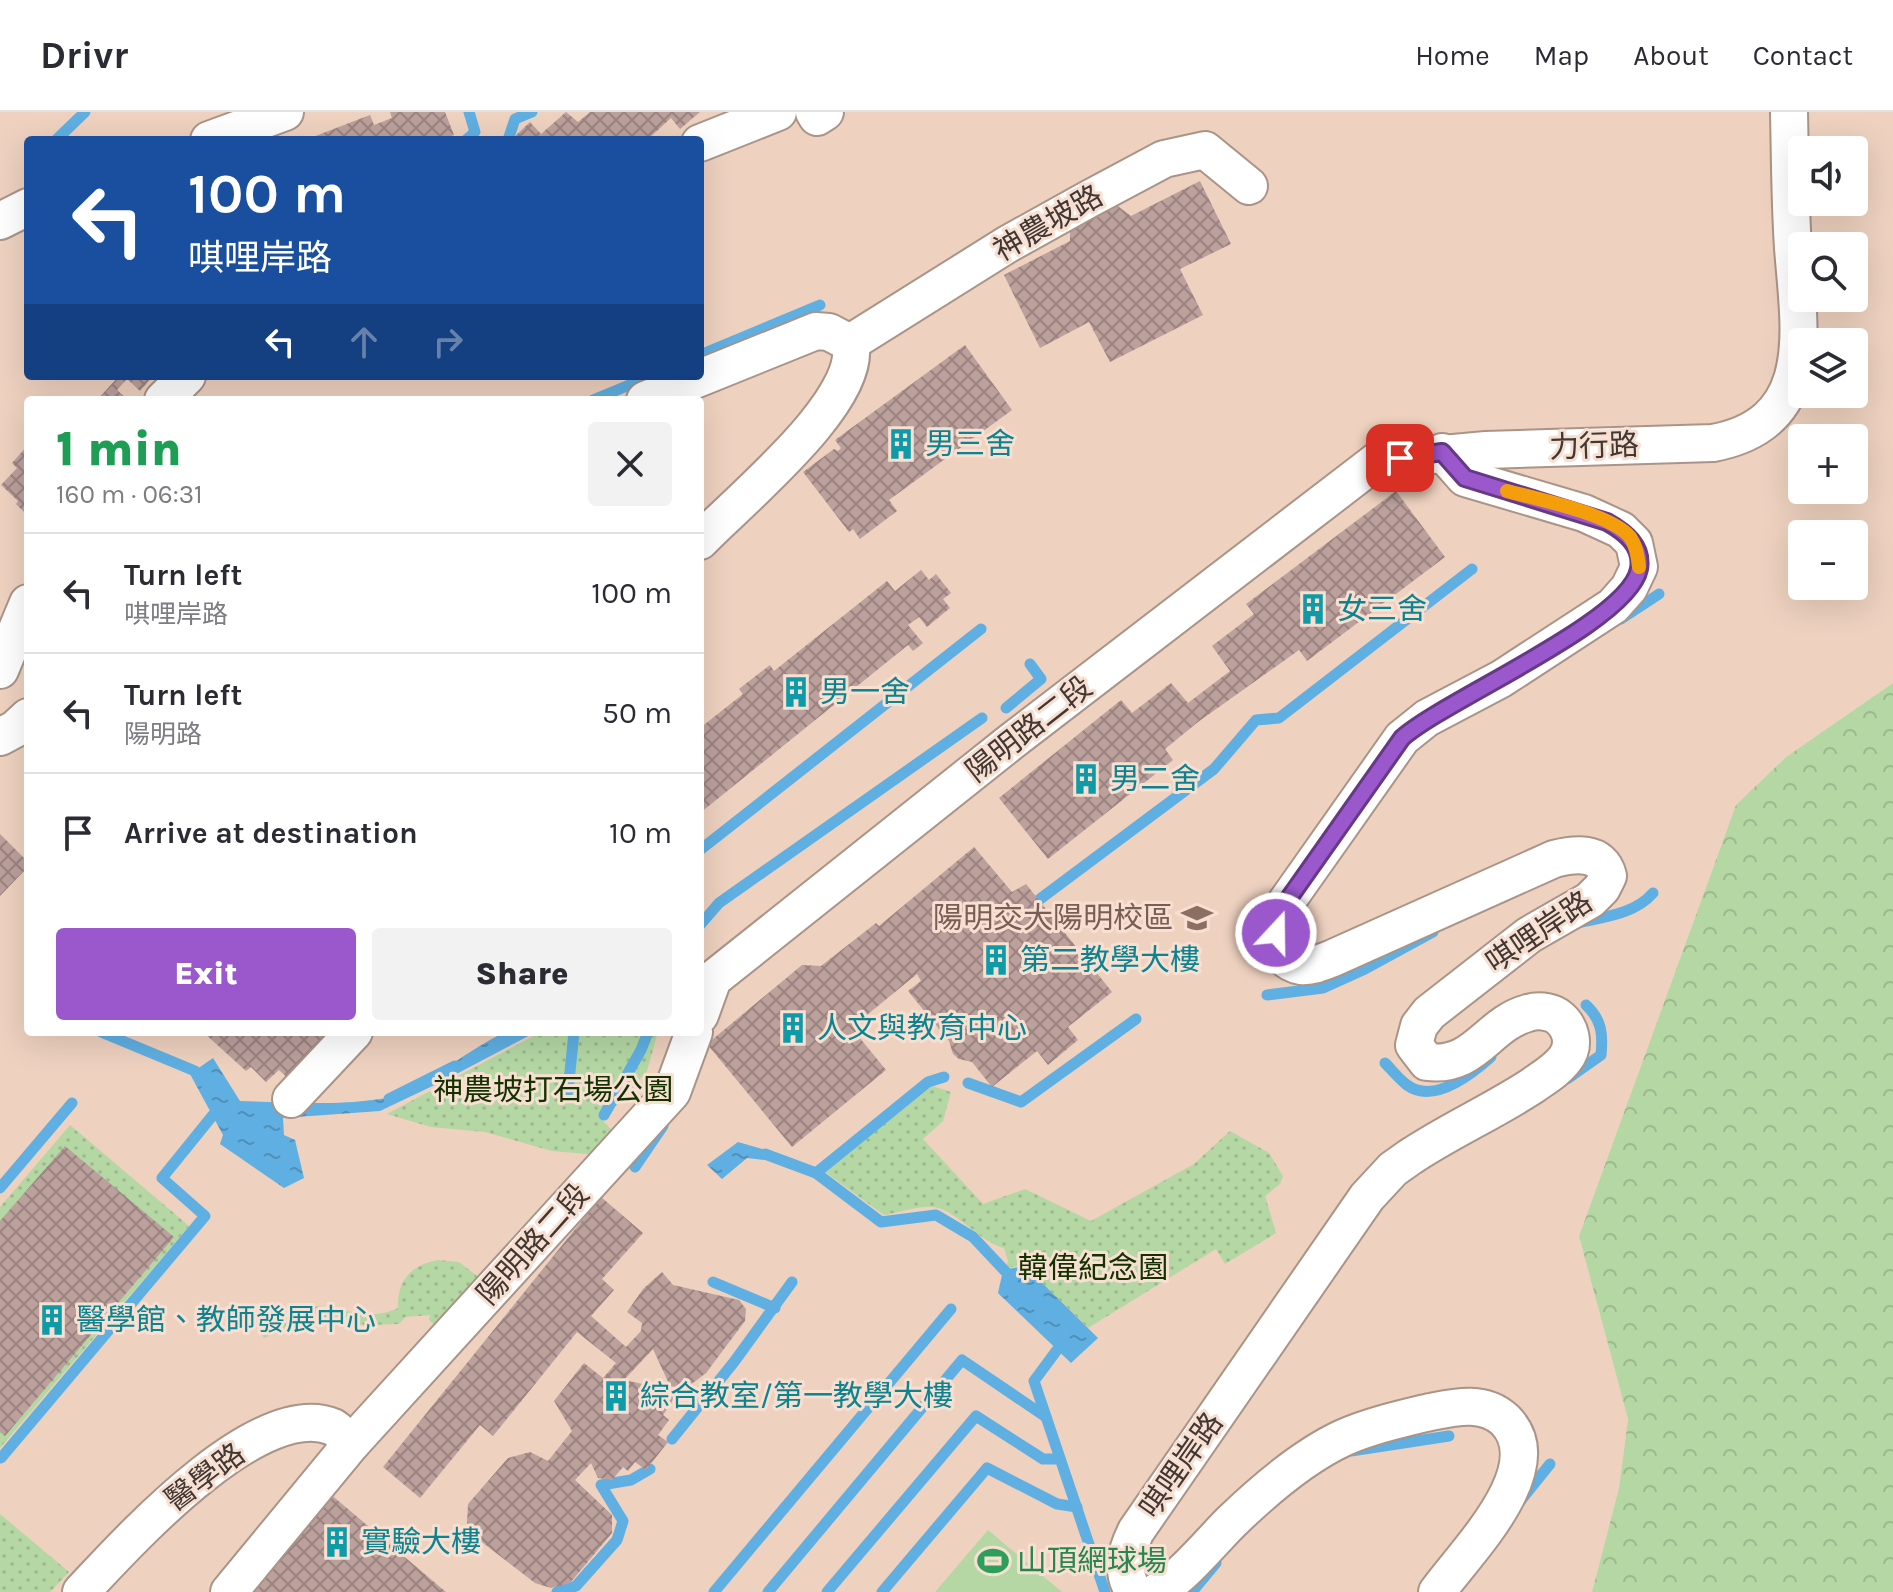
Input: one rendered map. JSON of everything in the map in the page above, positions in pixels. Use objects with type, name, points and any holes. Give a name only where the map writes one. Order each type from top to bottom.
[{"type":"street","points":[[220,136],[285,112]]},
{"type":"street","points":[[704,141],[778,112]]},
{"type":"street","points":[[814,112],[817,117],[825,112]]},
{"type":"street","name":"力行路","points":[[1378,460],[1442,452],[1713,443],[1745,435],[1778,409],[1793,378],[1800,323],[1793,246],[1789,112]]},
{"type":"street","name":"神農坡路","points":[[850,343],[1008,244],[1164,159],[1205,150],[1249,186]]},
{"type":"street","points":[[0,221],[24,209]]},
{"type":"street","points":[[704,376],[816,331],[829,332],[850,343],[850,368],[837,395],[819,420],[704,537]]},
{"type":"street","points":[[167,396],[183,380]]},
{"type":"street","points":[[655,396],[695,380]]},
{"type":"street","name":"唭哩岸路","points":[[1134,1592],[1127,1578],[1125,1558],[1136,1531],[1367,1197],[1393,1169],[1410,1157],[1543,1078],[1565,1060],[1571,1046],[1569,1030],[1561,1019],[1550,1013],[1533,1011],[1514,1017],[1482,1045],[1448,1063],[1427,1062],[1414,1045],[1419,1026],[1429,1013],[1529,935],[1590,900],[1602,888],[1608,876],[1607,870],[1592,856],[1584,854],[1554,859],[1311,965],[1301,966],[1291,961],[1278,943],[1277,923],[1287,901],[1402,738],[1417,725],[1501,679],[1613,606],[1635,579],[1639,567],[1634,543],[1621,530],[1584,513],[1465,478],[1442,452]]},
{"type":"street","name":"陽明路二段","points":[[704,1004],[713,979],[1012,741],[1378,460]]},
{"type":"street","points":[[0,670],[24,613]]},
{"type":"street","points":[[0,737],[24,721]]},
{"type":"street","points":[[291,1099],[350,1036]]},
{"type":"street","name":"陽明路二段","points":[[229,1592],[351,1444],[672,1092],[693,1036]]},
{"type":"street","points":[[1156,1592],[1238,1516],[1313,1456],[1340,1439],[1423,1414],[1481,1407],[1499,1416],[1513,1431],[1518,1448],[1515,1479],[1508,1498],[1437,1592]]},
{"type":"street","name":"醫學路","points":[[81,1592],[139,1529],[181,1492],[258,1437],[304,1422],[334,1428],[351,1444]]},
{"type":"shaded area","name":"陽明交大陽明校區","points":[[0,112],[1893,112],[1893,683],[1786,757],[1736,805],[1579,1236],[1628,1419],[1619,1488],[1592,1592],[0,1592]]},
{"type":"green space","points":[[1893,683],[1893,1592],[1592,1592],[1619,1488],[1628,1419],[1579,1236],[1736,805],[1786,757]]},
{"type":"green space","name":"神農坡打石場公園","points":[[533,1036],[657,1036],[647,1071],[603,1121],[614,1132],[599,1155],[552,1151],[485,1132],[431,1127],[387,1114]]},
{"type":"green space","name":"韓偉紀念園","points":[[932,1086],[951,1092],[943,1121],[923,1139],[983,1204],[1025,1189],[1091,1221],[1194,1164],[1230,1131],[1269,1153],[1283,1176],[1280,1184],[1265,1196],[1276,1233],[1225,1264],[1216,1249],[1088,1328],[1024,1265],[1006,1268],[1008,1261],[1004,1248],[987,1240],[952,1214],[928,1207],[884,1215],[825,1172]]},
{"type":"green space","name":"醫學館、教師發展中心","points":[[70,1125],[189,1226],[0,1448],[0,1207]]},
{"type":"green space","points":[[428,1262],[459,1262],[485,1282],[442,1331],[429,1320],[430,1315],[405,1317],[399,1324],[305,1322],[264,1338],[259,1330],[260,1318],[276,1317],[297,1308],[310,1306],[373,1314],[398,1308],[400,1289],[408,1275]]},
{"type":"green space","points":[[0,1514],[69,1572],[50,1592],[0,1592]]},
{"type":"green space","name":"山頂網球場","points":[[988,1530],[1062,1592],[935,1592]]},
{"type":"water","points":[[498,1036],[528,1036],[380,1111],[283,1118],[284,1135],[295,1140],[304,1178],[284,1188],[220,1144],[223,1135],[190,1074],[213,1058],[240,1101],[359,1102],[404,1094],[423,1086]]},
{"type":"water","points":[[738,1142],[766,1150],[764,1160],[747,1158],[722,1179],[707,1165]]},
{"type":"water","points":[[1025,1266],[1098,1338],[1071,1363],[998,1293],[1002,1275],[1007,1269]]},
{"type":"building","points":[[390,112],[445,112],[454,135],[315,136],[370,115],[374,125],[392,118]]},
{"type":"building","points":[[566,112],[578,122],[590,112],[700,112],[680,129],[671,118],[651,136],[515,136],[530,122],[541,134]]},
{"type":"building","points":[[1200,181],[1231,244],[1180,269],[1203,315],[1110,362],[1089,322],[1040,348],[1004,275],[1070,241],[1070,225],[1115,204],[1131,216]]},
{"type":"building","name":"男三舍","points":[[965,345],[1012,410],[889,500],[897,511],[860,539],[853,529],[849,532],[803,472],[834,449],[838,451],[841,448],[835,440]]},
{"type":"building","points":[[115,380],[126,380],[117,390],[124,396],[101,396]]},
{"type":"building","points":[[128,380],[150,380],[140,391]]},
{"type":"building","points":[[24,450],[24,512],[16,504],[18,501],[1,485],[17,468],[12,463]]},
{"type":"building","points":[[1396,491],[1445,557],[1307,661],[1299,650],[1198,722],[1165,749],[1173,760],[1048,859],[999,798],[1121,700],[1132,713],[1171,683],[1188,703],[1230,671],[1212,646],[1254,614],[1246,604]]},
{"type":"building","name":"男一舍","points":[[921,570],[929,580],[936,574],[951,593],[943,599],[950,608],[927,627],[919,617],[908,625],[923,643],[913,651],[908,645],[704,810],[704,725],[743,694],[739,689],[744,685],[770,665],[774,671],[887,581],[895,591]]},
{"type":"building","points":[[0,834],[24,858],[24,871],[0,896]]},
{"type":"building","points":[[974,847],[1012,892],[1026,884],[1112,992],[1068,1027],[1078,1040],[1048,1065],[1037,1051],[992,1087],[972,1062],[953,1054],[949,1041],[908,991],[921,981],[917,974],[862,1019],[859,1037],[886,1070],[792,1147],[707,1044],[802,965],[821,966],[876,923],[879,926]]},
{"type":"building","points":[[207,1036],[337,1036],[294,1084],[279,1070],[266,1082],[251,1067],[246,1071]]},
{"type":"building","name":"醫學館、教師發展中心","points":[[65,1146],[174,1237],[5,1436],[0,1432],[0,1221]]},
{"type":"building","name":"綜合教室/第一教學大樓","points":[[601,1197],[643,1233],[602,1279],[614,1290],[591,1316],[626,1347],[641,1331],[642,1323],[627,1312],[643,1289],[662,1272],[673,1285],[739,1300],[746,1309],[745,1321],[706,1373],[685,1389],[670,1386],[653,1349],[624,1380],[675,1391],[663,1415],[669,1420],[658,1435],[668,1442],[646,1470],[635,1462],[628,1471],[623,1467],[612,1480],[598,1478],[591,1463],[575,1480],[612,1515],[612,1533],[570,1583],[551,1588],[535,1583],[478,1539],[467,1523],[468,1504],[508,1458],[530,1452],[548,1461],[572,1431],[554,1401],[584,1363],[603,1378],[616,1363],[577,1332],[493,1436],[480,1425],[420,1498],[383,1467]]},
{"type":"building","name":"實驗大樓","points":[[329,1493],[446,1592],[245,1592]]},
{"type":"waterway","points":[[60,136],[85,112]]},
{"type":"waterway","points":[[469,112],[475,132],[470,136]]},
{"type":"waterway","points":[[509,136],[515,119],[532,112]]},
{"type":"waterway","points":[[704,353],[820,305]]},
{"type":"waterway","points":[[603,396],[641,380]]},
{"type":"waterway","points":[[1040,899],[1214,769],[1256,720],[1279,718],[1472,569]]},
{"type":"waterway","points":[[1621,619],[1659,594]]},
{"type":"waterway","points":[[704,847],[981,629]]},
{"type":"waterway","points":[[1006,708],[1041,679],[1030,664]]},
{"type":"waterway","points":[[704,920],[719,903],[982,718]]},
{"type":"waterway","points":[[1578,923],[1628,910],[1653,893]]},
{"type":"waterway","points":[[1267,995],[1323,988],[1433,932]]},
{"type":"waterway","points":[[1567,1079],[1601,1055],[1600,1028],[1586,1005]]},
{"type":"waterway","points":[[968,1083],[1021,1102],[1136,1019]]},
{"type":"waterway","points":[[111,1036],[195,1071],[204,1082]]},
{"type":"waterway","points":[[568,1091],[574,1036]]},
{"type":"waterway","points":[[604,1115],[646,1036]]},
{"type":"waterway","points":[[1385,1063],[1407,1085],[1429,1091],[1463,1079],[1491,1057]]},
{"type":"waterway","points":[[389,1099],[455,1066]]},
{"type":"waterway","points":[[816,1173],[928,1082],[944,1077]]},
{"type":"waterway","points":[[0,1188],[72,1103]]},
{"type":"waterway","points":[[1,1458],[205,1216],[162,1178],[213,1115]]},
{"type":"waterway","points":[[635,1167],[663,1126]]},
{"type":"waterway","points":[[765,1154],[816,1173],[881,1222],[936,1215],[973,1237],[1005,1271]]},
{"type":"waterway","points":[[713,1282],[775,1308]]},
{"type":"waterway","points":[[672,1439],[734,1362],[792,1282]]},
{"type":"waterway","points":[[714,1592],[951,1309]]},
{"type":"waterway","points":[[1057,1350],[1034,1381],[1105,1592]]},
{"type":"waterway","points":[[768,1592],[962,1360],[1046,1417]]},
{"type":"waterway","points":[[827,1592],[976,1416],[1043,1459],[1060,1459]]},
{"type":"waterway","points":[[1351,1451],[1449,1436]]},
{"type":"waterway","points":[[1521,1500],[1550,1464]]},
{"type":"waterway","points":[[882,1592],[987,1468],[1057,1504],[1077,1507]]},
{"type":"waterway","points":[[557,1592],[576,1586],[617,1540],[623,1521],[601,1485],[631,1480],[650,1469]]},
{"type":"waterway","points":[[1192,1592],[1216,1563]]},
{"type":"slow traffic","points":[[1507,491],[1584,513],[1621,530],[1634,543],[1639,567]]},
{"type":"place","name":"男三舍","points":[[901,444]]},
{"type":"place","name":"女三舍","points":[[1313,609]]},
{"type":"place","name":"男一舍","points":[[796,692]]},
{"type":"place","name":"男二舍","points":[[1086,779]]},
{"type":"place","name":"陽明交大陽明校區","points":[[1197,918]]},
{"type":"place","name":"第二教學大樓","points":[[996,960]]},
{"type":"place","name":"人文與教育中心","points":[[793,1028]]},
{"type":"place","name":"醫學館、教師發展中心","points":[[52,1320]]},
{"type":"place","name":"綜合教室/第一教學大樓","points":[[616,1396]]},
{"type":"place","name":"實驗大樓","points":[[337,1542]]},
{"type":"place","name":"山頂網球場","points":[[993,1561]]},
{"type":"route","points":[[1276,933],[1287,901],[1402,738],[1427,718],[1501,679],[1613,606],[1635,579],[1639,567],[1629,535],[1607,522],[1465,478],[1442,452],[1400,458]]}]
